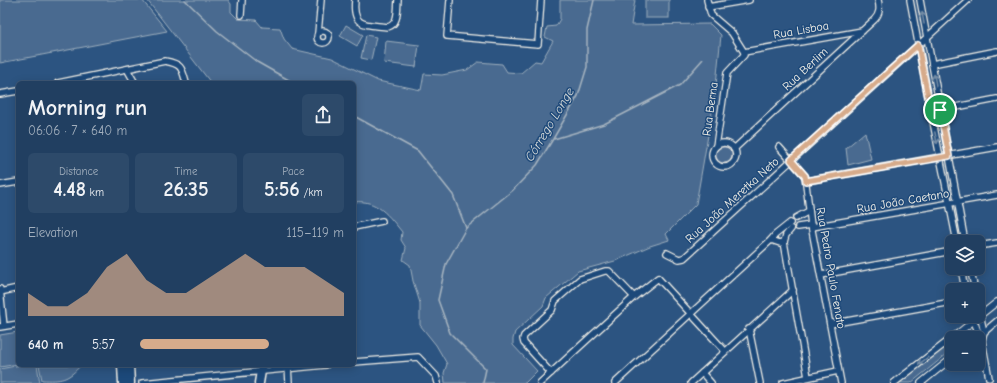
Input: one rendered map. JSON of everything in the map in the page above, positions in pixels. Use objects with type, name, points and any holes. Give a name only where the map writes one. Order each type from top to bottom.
[{"type":"street","points":[[241,15],[242,0]]},
{"type":"street","points":[[321,0],[319,24],[321,32]]},
{"type":"street","points":[[354,0],[355,16],[359,21],[365,24],[392,26],[397,17],[398,0]]},
{"type":"street","points":[[450,0],[447,36],[538,44],[541,0]]},
{"type":"street","points":[[706,0],[711,15],[732,33],[744,52]]},
{"type":"street","points":[[708,7],[749,0]]},
{"type":"street","name":"Rua Berlim","points":[[734,149],[878,16],[878,0]]},
{"type":"street","points":[[910,0],[956,235]]},
{"type":"street","points":[[920,0],[963,235]]},
{"type":"street","name":"Rua João Meretka Neto","points":[[667,253],[679,259],[684,258],[968,0]]},
{"type":"street","name":"Rua Lisboa","points":[[744,52],[862,31]]},
{"type":"street","points":[[932,64],[997,51]]},
{"type":"street","name":"Rua Berna","points":[[716,146],[726,144],[734,149],[736,153],[735,161],[729,167],[720,167],[714,162],[712,154],[716,146],[727,73],[742,58],[744,52]]},
{"type":"street","points":[[85,80],[165,60],[176,62],[182,69],[185,81]]},
{"type":"street","points":[[128,69],[134,81]]},
{"type":"street","points":[[0,94],[16,91]]},
{"type":"street","points":[[931,112],[997,99]]},
{"type":"street","name":"Rua Pedro Paulo Fenato","points":[[779,147],[805,176],[809,211],[841,383]]},
{"type":"street","points":[[806,181],[997,147]]},
{"type":"street","points":[[0,185],[16,182]]},
{"type":"street","name":"Rua João Caetano","points":[[798,227],[949,204],[997,195]]},
{"type":"street","points":[[796,218],[809,211]]},
{"type":"street","points":[[356,227],[382,221]]},
{"type":"street","points":[[615,383],[692,314],[788,224],[790,230],[784,242],[808,377]]},
{"type":"street","points":[[771,240],[780,243],[784,242]]},
{"type":"street","points":[[985,245],[997,243]]},
{"type":"street","points":[[821,275],[945,251]]},
{"type":"street","points":[[551,373],[524,343],[523,339],[524,336],[552,310],[555,301],[580,280],[605,271],[612,274],[634,298]]},
{"type":"street","points":[[540,383],[658,278],[725,351]]},
{"type":"street","points":[[16,288],[0,291],[2,326],[16,324]]},
{"type":"street","points":[[691,383],[792,290]]},
{"type":"street","points":[[985,312],[997,302]]},
{"type":"street","points":[[830,324],[945,303]]},
{"type":"street","points":[[985,331],[997,322]]},
{"type":"street","points":[[961,331],[971,323]]},
{"type":"street","points":[[749,329],[760,383]]},
{"type":"street","points":[[894,383],[945,343]]},
{"type":"street","points":[[356,362],[418,357],[436,376],[438,383]]},
{"type":"street","points":[[985,357],[989,378]]},
{"type":"street","points":[[921,383],[945,364]]},
{"type":"street","points":[[122,367],[123,383]]},
{"type":"street","points":[[129,367],[130,383]]},
{"type":"street","points":[[142,383],[192,381],[262,368],[288,367],[289,383]]},
{"type":"street","points":[[259,383],[262,368]]},
{"type":"street","points":[[784,383],[838,371]]},
{"type":"street","points":[[702,373],[712,383]]},
{"type":"shaded area","points":[[0,0],[142,0],[167,31],[0,63]]},
{"type":"shaded area","points":[[147,0],[228,0],[231,4],[231,12],[238,19],[256,20],[262,27],[280,28],[284,39],[292,49],[332,58],[378,81],[421,90],[424,74],[442,75],[467,70],[478,62],[502,64],[507,72],[521,73],[535,61],[541,62],[553,41],[545,37],[547,27],[556,26],[560,19],[560,0],[635,0],[631,25],[710,24],[721,35],[715,95],[696,204],[666,234],[669,240],[650,246],[615,261],[578,271],[546,298],[543,306],[515,332],[513,339],[513,345],[537,371],[525,383],[445,383],[444,373],[447,364],[436,345],[420,325],[420,303],[410,265],[403,260],[406,248],[401,240],[402,232],[382,210],[376,206],[369,203],[356,202],[356,81],[209,81]]},
{"type":"shaded area","points":[[645,0],[669,0],[669,18],[645,18]]},
{"type":"shaded area","points":[[346,25],[363,35],[357,46],[340,36]]},
{"type":"shaded area","points":[[366,35],[376,37],[371,60],[361,58]]},
{"type":"shaded area","points":[[386,41],[419,45],[416,67],[384,63]]},
{"type":"shaded area","points":[[865,132],[871,159],[848,165],[846,148]]},
{"type":"shaded area","points":[[724,147],[730,149],[732,155],[730,161],[724,163],[718,161],[716,155],[718,149]]},
{"type":"shaded area","points":[[16,332],[16,364],[0,367],[0,335]]},
{"type":"shaded area","points":[[945,346],[945,356],[911,383],[898,383]]},
{"type":"shaded area","points":[[16,366],[37,367],[40,383],[0,383],[0,369]]},
{"type":"shaded area","points":[[39,367],[79,367],[68,377],[59,380],[42,380]]},
{"type":"waterway","points":[[185,0],[217,31],[257,62],[290,81]]},
{"type":"waterway","name":"Córrego Longe","points":[[466,228],[512,191],[537,165],[578,96],[587,67],[587,30],[594,0]]},
{"type":"waterway","points":[[554,139],[604,124],[680,85],[703,59]]},
{"type":"waterway","points":[[356,117],[418,151],[453,195],[466,228],[446,264],[438,300],[450,333],[486,369],[483,383]]},
{"type":"route","points":[[918,45],[931,112],[940,110],[949,156],[806,181],[805,176],[791,160],[918,45]]}]
